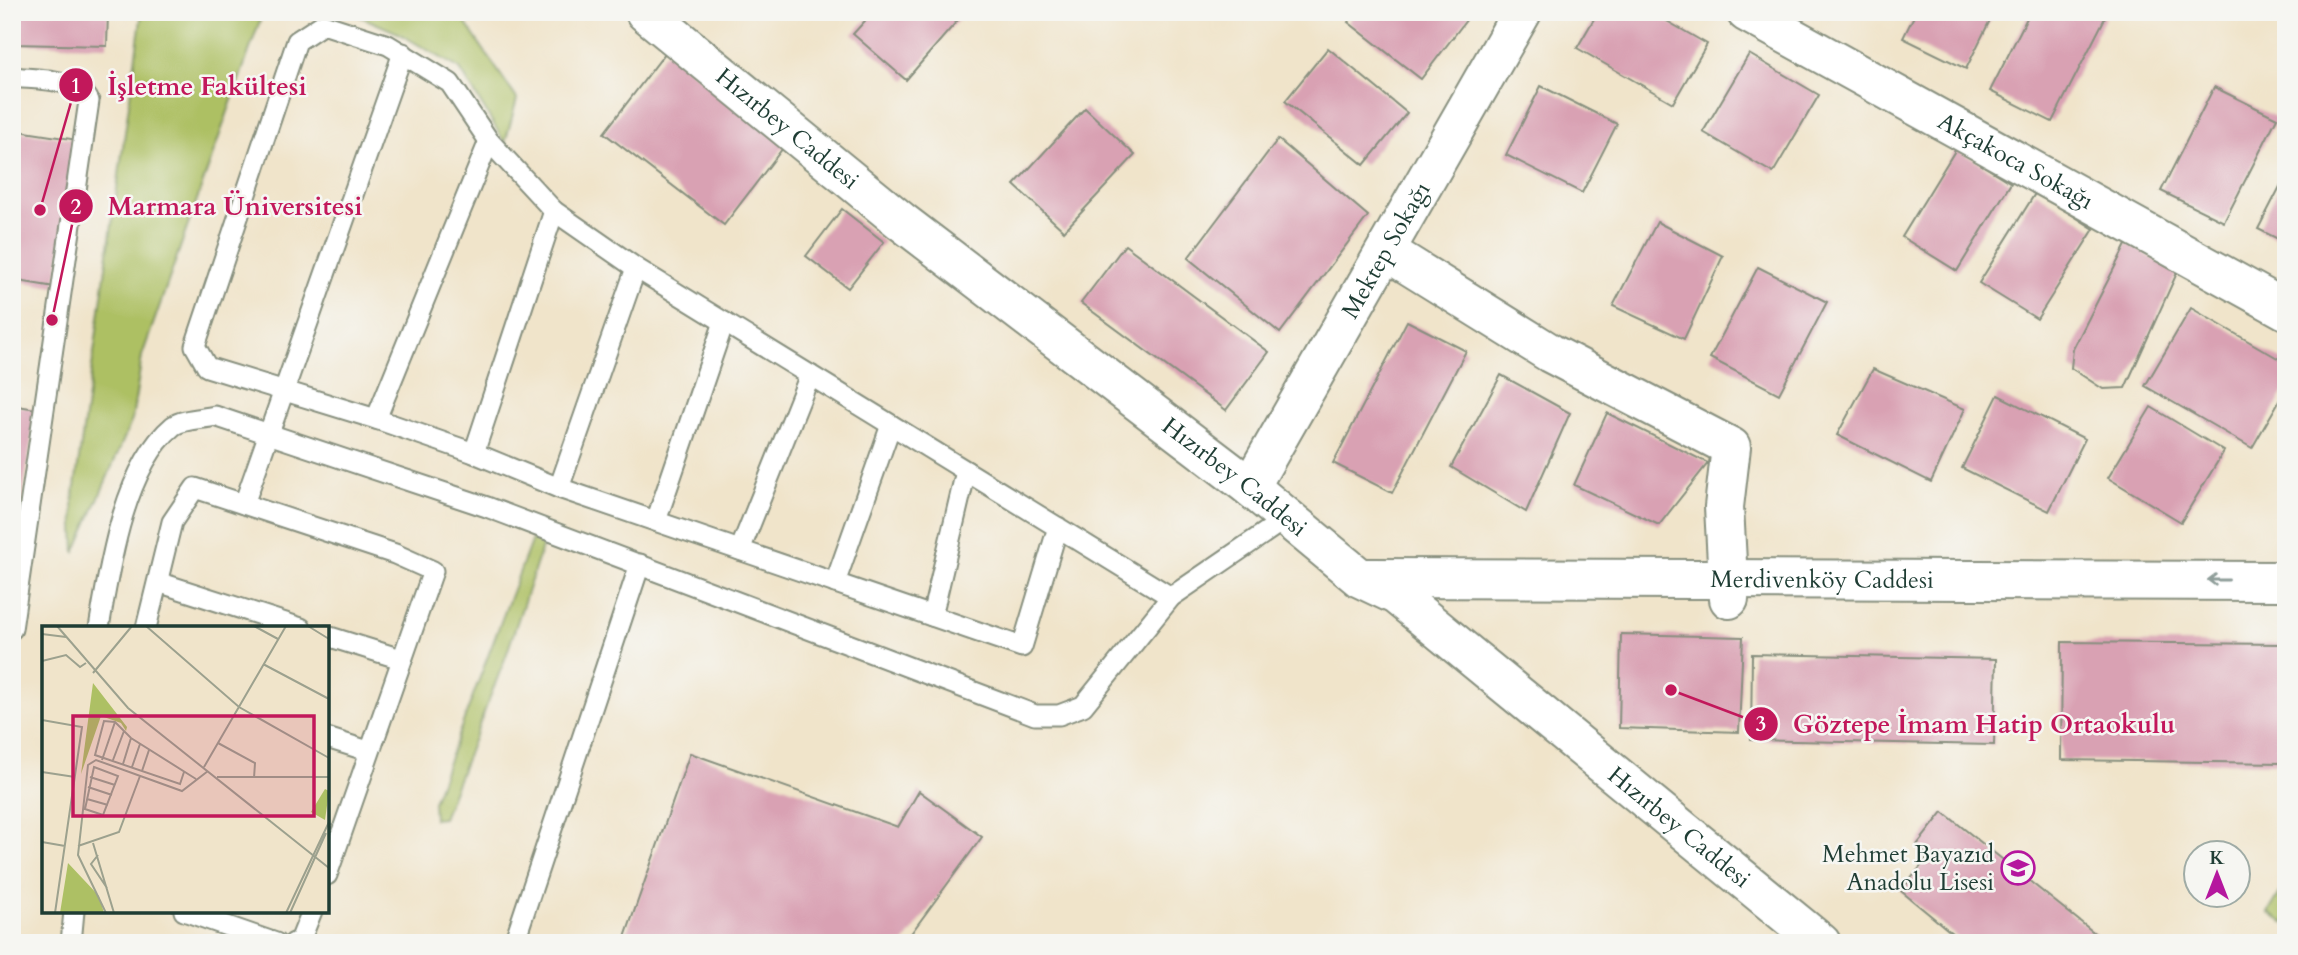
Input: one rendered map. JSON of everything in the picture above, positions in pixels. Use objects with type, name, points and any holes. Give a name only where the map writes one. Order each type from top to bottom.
[{"type":"street","name":"Hızırbey Caddesi","points":[[645,12],[901,221],[1250,487],[1285,519],[1360,578],[1396,595],[1821,943]]},
{"type":"street","name":"Mektep Sokağı","points":[[1250,487],[1522,12]]},
{"type":"street","name":"Akçakoca Sokağı","points":[[1746,12],[2286,310]]},
{"type":"street","points":[[1386,251],[1550,353],[1731,447],[1724,507],[1728,588]]},
{"type":"street","name":"Merdivenköy Caddesi","points":[[1360,578],[1728,588],[2286,581]]},
{"type":"street","points":[[1396,595],[1728,588],[2286,607]]},
{"type":"lane","points":[[1058,527],[1022,647],[559,488],[474,453],[376,419],[206,368],[195,346],[297,41],[323,24],[388,45],[403,53],[450,83],[489,141],[554,211],[636,268],[1058,527],[1171,597]]},
{"type":"lane","points":[[244,504],[403,53]]},
{"type":"lane","points":[[12,77],[71,85],[84,91],[89,101],[16,578],[12,629]]},
{"type":"lane","points":[[376,419],[489,141]]},
{"type":"lane","points":[[474,453],[554,211]]},
{"type":"lane","points":[[559,488],[636,268]]},
{"type":"lane","points":[[656,521],[724,322]]},
{"type":"lane","points":[[740,550],[810,375]]},
{"type":"lane","points":[[99,626],[120,527],[142,465],[174,425],[215,416],[487,507],[1035,715],[1059,715],[1083,706],[1171,597],[1285,519]]},
{"type":"lane","points":[[835,583],[891,425]]},
{"type":"lane","points":[[932,616],[966,471]]},
{"type":"lane","points":[[147,626],[172,522],[195,488],[394,554],[433,570],[332,849]]},
{"type":"lane","points":[[514,943],[640,565]]},
{"type":"lane","points":[[158,582],[296,626]]},
{"type":"lane","points":[[329,637],[401,659]]},
{"type":"lane","points":[[329,739],[368,751]]},
{"type":"lane","points":[[71,943],[74,913]]},
{"type":"lane","points":[[190,913],[276,943]]},
{"type":"lane","points":[[294,943],[300,941],[311,913]]},
{"type":"green space","points":[[142,12],[263,12],[142,356],[132,420],[75,553],[73,501]]},
{"type":"green space","points":[[350,12],[458,12],[517,99],[505,143],[460,69],[398,33]]},
{"type":"green space","points":[[532,539],[543,544],[506,656],[443,818],[434,819],[433,802]]},
{"type":"green space","points":[[2286,883],[2286,924],[2268,913]]},
{"type":"building","points":[[12,12],[108,12],[107,46],[12,44]]},
{"type":"building","points":[[873,12],[965,12],[906,80],[853,34]]},
{"type":"building","points":[[1356,12],[1466,12],[1470,15],[1421,79],[1348,22]]},
{"type":"building","points":[[1598,12],[1651,12],[1707,44],[1673,103],[1577,48]]},
{"type":"building","points":[[1916,12],[1994,12],[1966,69],[1903,38]]},
{"type":"building","points":[[2030,12],[2092,12],[2105,18],[2052,122],[1990,91]]},
{"type":"building","points":[[1328,48],[1407,113],[1364,165],[1285,101]]},
{"type":"building","points":[[666,52],[786,144],[724,225],[604,133]]},
{"type":"building","points":[[1749,54],[1819,95],[1773,173],[1703,132]]},
{"type":"building","points":[[1541,86],[1617,124],[1582,193],[1506,155]]},
{"type":"building","points":[[2214,87],[2277,118],[2224,222],[2161,191]]},
{"type":"building","points":[[1085,108],[1135,155],[1064,231],[1014,185]]},
{"type":"building","points":[[12,130],[78,140],[55,287],[12,280]]},
{"type":"building","points":[[1278,139],[1368,216],[1280,333],[1188,258]]},
{"type":"building","points":[[1956,149],[2011,183],[1957,271],[1902,237]]},
{"type":"building","points":[[2286,175],[2286,243],[2258,229]]},
{"type":"building","points":[[2036,192],[2094,229],[2037,319],[1979,283]]},
{"type":"building","points":[[842,209],[884,242],[848,288],[806,256]]},
{"type":"building","points":[[1657,222],[1723,256],[1684,339],[1613,306]]},
{"type":"building","points":[[2127,243],[2177,273],[2125,388],[2103,389],[2071,368],[2073,349]]},
{"type":"building","points":[[1125,245],[1269,352],[1226,410],[1081,303]]},
{"type":"building","points":[[1758,267],[1827,302],[1779,394],[1710,358]]},
{"type":"building","points":[[2191,308],[2286,363],[2286,389],[2252,448],[2145,386]]},
{"type":"building","points":[[1407,321],[1466,351],[1392,493],[1333,463]]},
{"type":"building","points":[[1873,369],[1965,409],[1931,482],[1837,435]]},
{"type":"building","points":[[1501,375],[1570,413],[1526,512],[1451,467]]},
{"type":"building","points":[[1998,395],[2085,439],[2049,511],[1962,468]]},
{"type":"building","points":[[12,405],[36,409],[14,553],[12,553]]},
{"type":"building","points":[[2151,407],[2224,451],[2181,522],[2108,478]]},
{"type":"building","points":[[1607,413],[1708,463],[1659,525],[1574,485]]},
{"type":"building","points":[[2286,465],[2286,482],[2279,479]]},
{"type":"building","points":[[1621,634],[1743,637],[1739,732],[1619,728]]},
{"type":"building","points":[[2062,642],[2285,644],[2284,763],[2061,760]]},
{"type":"building","points":[[1752,654],[1996,659],[1994,745],[1751,740]]},
{"type":"building","points":[[690,753],[898,827],[919,791],[982,837],[904,943],[623,943]]},
{"type":"building","points":[[1943,812],[2107,943],[1964,943],[1901,891],[1929,856],[1917,845]]},
{"type":"place","name":"İşletme Fakültesi","points":[[40,210]]},
{"type":"place","name":"Marmara Üniversitesi","points":[[52,320]]},
{"type":"place","name":"Göztepe İmam Hatip Ortaokulu","points":[[1671,690]]},
{"type":"place","name":"Mehmet Bayazıd Anadolu Lisesi","points":[[2018,868]]}]
